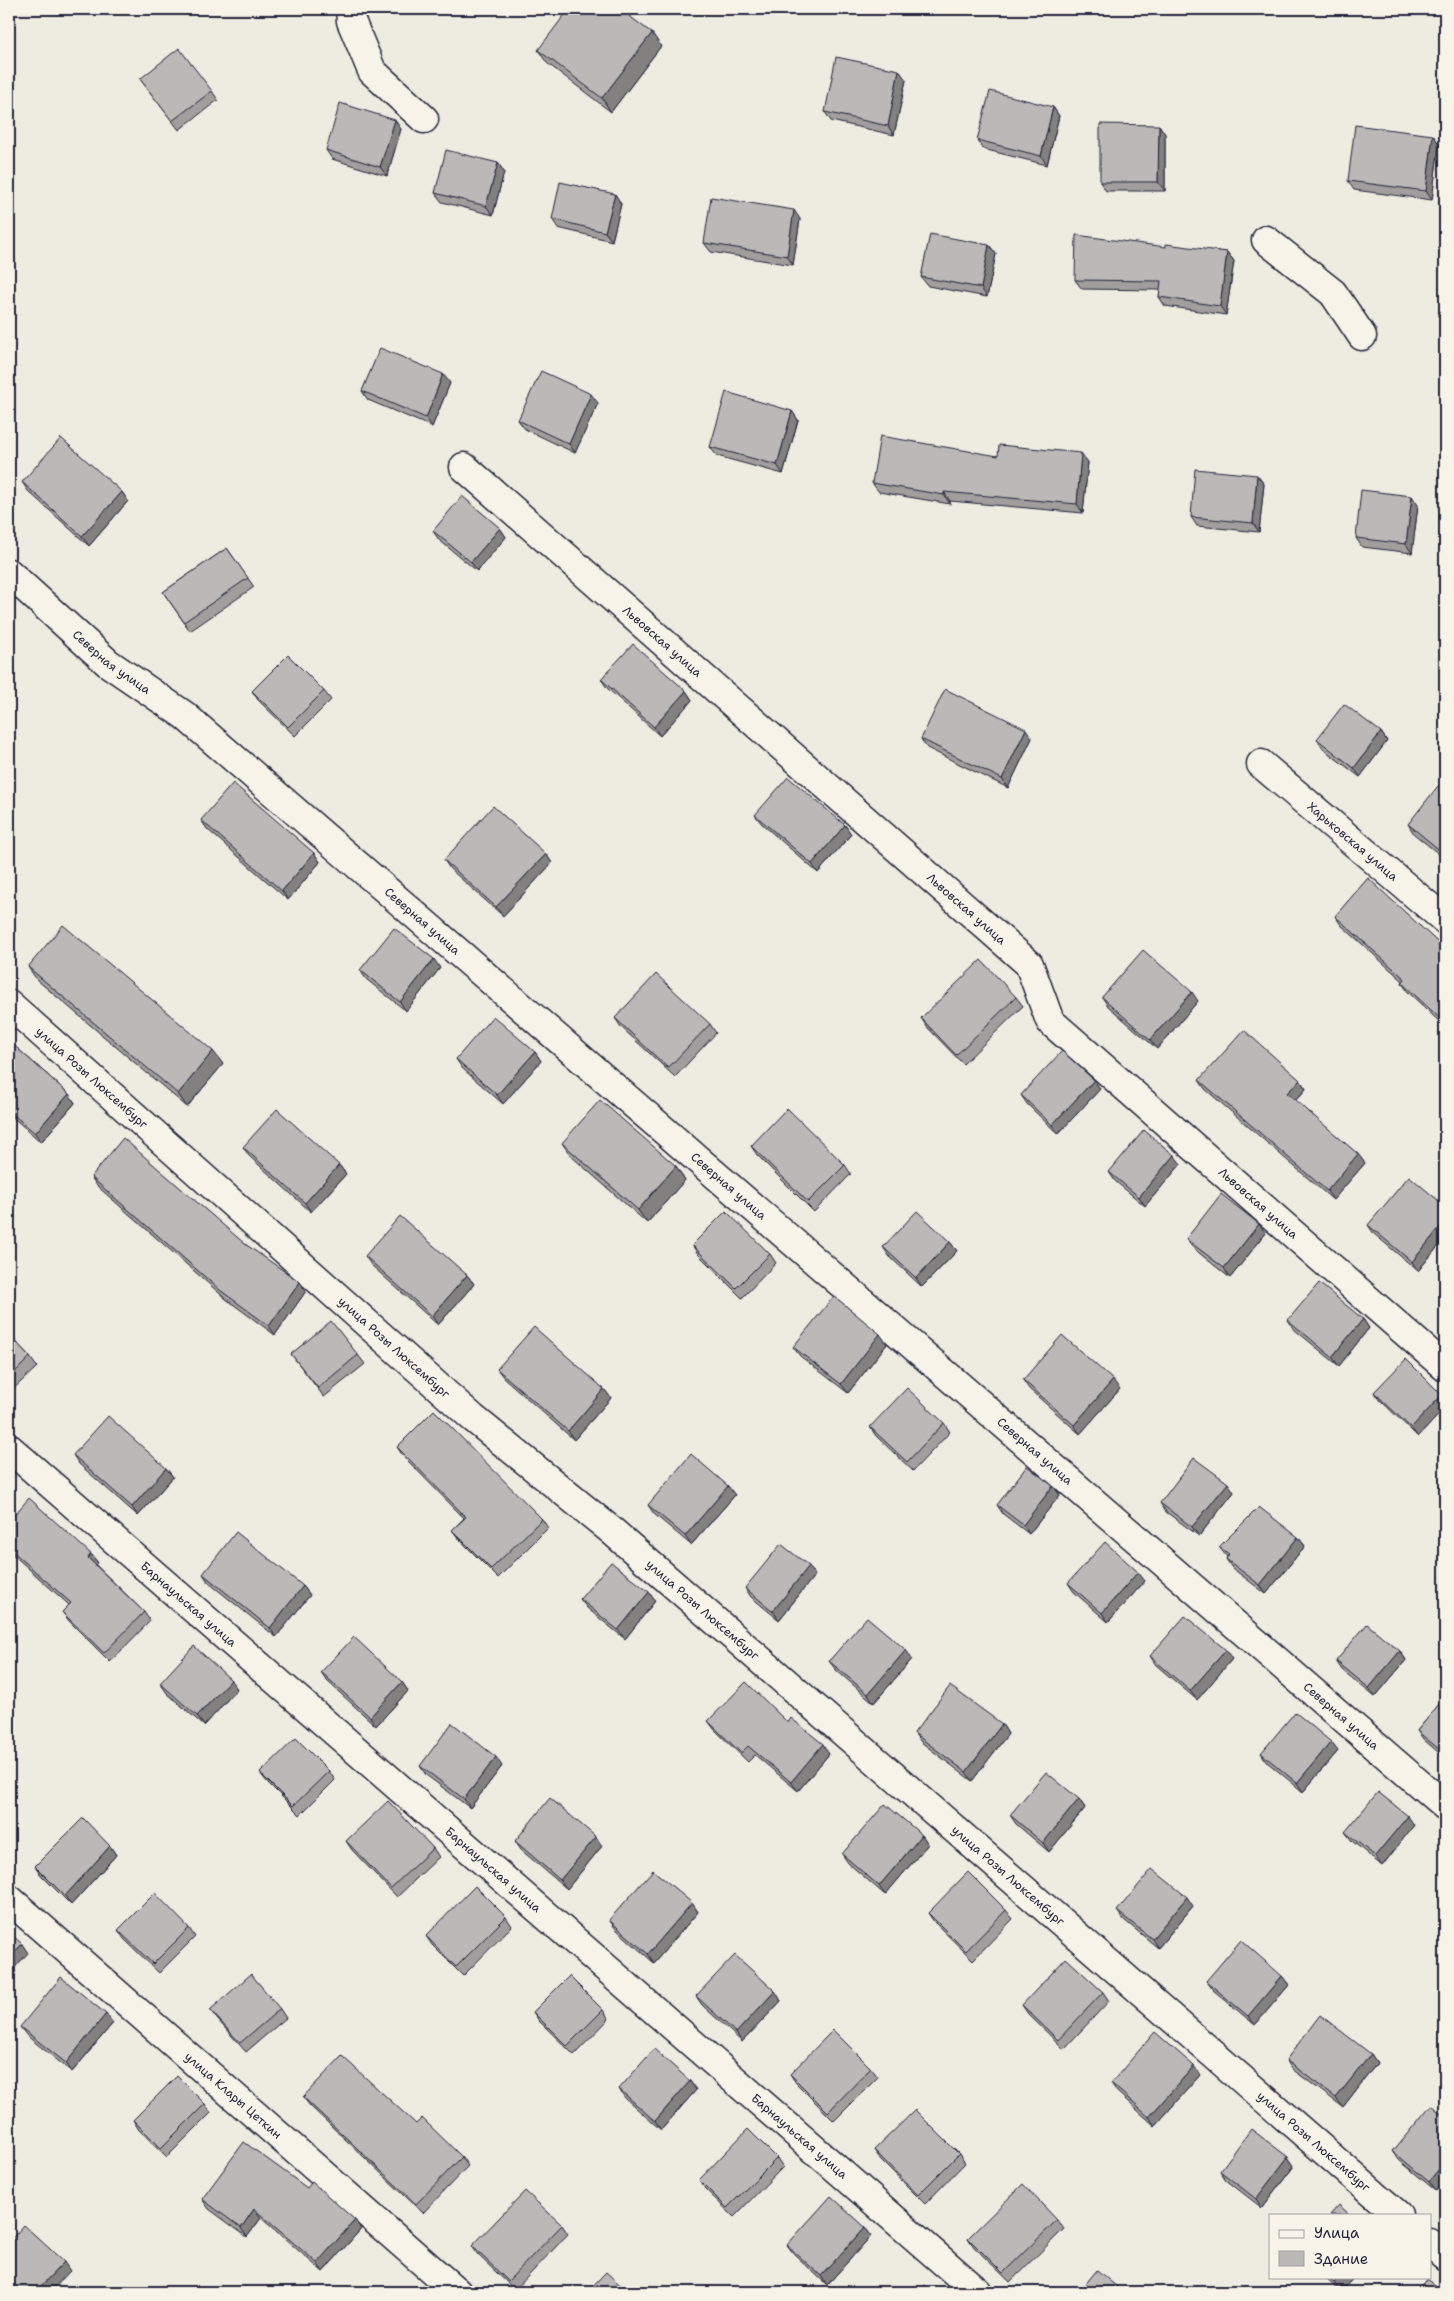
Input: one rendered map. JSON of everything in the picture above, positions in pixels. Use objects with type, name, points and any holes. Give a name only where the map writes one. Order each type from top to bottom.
[{"type":"street","points":[[350,9],[351,21],[372,71],[424,119]]},
{"type":"street","points":[[1266,240],[1333,293],[1362,336]]},
{"type":"street","name":"Львовская улица","points":[[464,467],[1029,964],[1050,1021],[1445,1367]]},
{"type":"street","name":"Северная улица","points":[[9,573],[108,663],[184,715],[1445,1806]]},
{"type":"street","name":"Харьковская улица","points":[[1261,764],[1445,920]]},
{"type":"street","name":"улица Розы Люксембург","points":[[9,1004],[473,1418],[612,1531],[1397,2214]]},
{"type":"street","name":"Барнаульская улица","points":[[9,1448],[978,2292]]},
{"type":"street","name":"улица Клары Цеткин","points":[[9,1899],[457,2292]]},
{"type":"street","points":[[1432,2245],[1445,2256]]},
{"type":"building","points":[[569,9],[620,9],[652,33],[602,98],[538,50]]},
{"type":"building","points":[[179,48],[212,91],[172,121],[140,79]]},
{"type":"building","points":[[836,57],[899,70],[888,126],[825,112]]},
{"type":"building","points":[[990,91],[1053,107],[1041,156],[977,140]]},
{"type":"building","points":[[340,103],[395,120],[380,167],[326,150]]},
{"type":"building","points":[[1100,124],[1159,125],[1158,182],[1100,182]]},
{"type":"building","points":[[1355,125],[1433,135],[1426,191],[1348,181]]},
{"type":"building","points":[[446,150],[498,163],[486,206],[435,193]]},
{"type":"building","points":[[560,182],[615,194],[605,232],[552,219]]},
{"type":"building","points":[[711,197],[794,210],[787,256],[704,243]]},
{"type":"building","points":[[930,234],[989,245],[981,288],[921,277]]},
{"type":"building","points":[[1076,235],[1166,247],[1166,244],[1227,252],[1220,306],[1159,297],[1161,281],[1075,280]]},
{"type":"building","points":[[380,348],[443,374],[426,418],[362,391]]},
{"type":"building","points":[[541,371],[591,394],[569,444],[518,420]]},
{"type":"building","points":[[726,392],[792,411],[777,465],[710,447]]},
{"type":"building","points":[[880,436],[998,456],[999,445],[1081,453],[1077,504],[944,492],[944,495],[872,483]]},
{"type":"building","points":[[61,438],[122,492],[82,536],[22,482]]},
{"type":"building","points":[[1195,469],[1257,475],[1253,523],[1191,517]]},
{"type":"building","points":[[1361,490],[1412,496],[1406,544],[1356,538]]},
{"type":"building","points":[[462,496],[500,528],[471,562],[433,531]]},
{"type":"building","points":[[227,548],[248,578],[184,622],[163,592]]},
{"type":"building","points":[[633,644],[686,691],[654,727],[601,679]]},
{"type":"building","points":[[288,655],[324,691],[288,727],[252,691]]},
{"type":"building","points":[[945,689],[1026,729],[1002,779],[921,739]]},
{"type":"building","points":[[1344,704],[1381,732],[1354,768],[1317,739]]},
{"type":"building","points":[[788,777],[845,825],[812,864],[755,815]]},
{"type":"building","points":[[233,783],[314,853],[282,891],[201,820]]},
{"type":"building","points":[[1438,786],[1445,792],[1445,851],[1444,849],[1442,852],[1408,824]]},
{"type":"building","points":[[493,806],[546,854],[496,907],[444,860]]},
{"type":"building","points":[[1368,878],[1445,949],[1445,1023],[1402,983],[1405,979],[1335,916]]},
{"type":"building","points":[[63,925],[213,1051],[178,1094],[28,967]]},
{"type":"building","points":[[394,928],[434,959],[400,1002],[360,970]]},
{"type":"building","points":[[1143,950],[1192,992],[1150,1040],[1102,997]]},
{"type":"building","points":[[981,960],[1016,997],[956,1055],[921,1018]]},
{"type":"building","points":[[656,974],[710,1024],[668,1068],[615,1018]]},
{"type":"building","points":[[493,1016],[535,1052],[497,1095],[456,1059]]},
{"type":"building","points":[[1244,1030],[1300,1080],[1287,1093],[1358,1154],[1327,1191],[1199,1080]]},
{"type":"building","points":[[9,1041],[69,1094],[35,1133],[9,1111]]},
{"type":"building","points":[[1062,1051],[1094,1080],[1052,1125],[1021,1095]]},
{"type":"building","points":[[600,1100],[676,1166],[638,1210],[562,1143]]},
{"type":"building","points":[[787,1108],[845,1165],[808,1202],[751,1146]]},
{"type":"building","points":[[277,1109],[339,1165],[305,1203],[243,1147]]},
{"type":"building","points":[[1144,1130],[1174,1155],[1139,1197],[1109,1172]]},
{"type":"building","points":[[123,1138],[245,1244],[300,1282],[269,1326],[220,1290],[91,1177]]},
{"type":"building","points":[[1409,1176],[1445,1206],[1445,1221],[1412,1262],[1368,1225]]},
{"type":"building","points":[[1221,1194],[1259,1224],[1224,1268],[1186,1239]]},
{"type":"building","points":[[726,1211],[770,1254],[736,1288],[692,1245]]},
{"type":"building","points":[[917,1211],[950,1242],[916,1278],[883,1247]]},
{"type":"building","points":[[400,1216],[467,1275],[432,1316],[365,1256]]},
{"type":"building","points":[[1319,1283],[1363,1319],[1332,1357],[1288,1320]]},
{"type":"building","points":[[834,1296],[880,1334],[841,1384],[793,1347]]},
{"type":"building","points":[[331,1321],[358,1355],[318,1388],[291,1354]]},
{"type":"building","points":[[534,1327],[604,1389],[568,1431],[497,1369]]},
{"type":"building","points":[[9,1334],[30,1357],[9,1378]]},
{"type":"building","points":[[1062,1335],[1113,1380],[1074,1425],[1023,1380]]},
{"type":"building","points":[[1406,1359],[1442,1395],[1411,1428],[1374,1392]]},
{"type":"building","points":[[907,1388],[944,1423],[907,1462],[870,1427]]},
{"type":"building","points":[[434,1410],[542,1519],[491,1569],[452,1530],[466,1517],[397,1447]]},
{"type":"building","points":[[108,1416],[166,1468],[132,1507],[73,1455]]},
{"type":"building","points":[[691,1454],[728,1486],[685,1536],[648,1505]]},
{"type":"building","points":[[1194,1458],[1228,1483],[1192,1527],[1160,1503]]},
{"type":"building","points":[[1027,1466],[1053,1486],[1023,1525],[997,1505]]},
{"type":"building","points":[[29,1498],[91,1554],[88,1558],[144,1612],[104,1653],[62,1612],[71,1603],[9,1548],[9,1521]]},
{"type":"building","points":[[1259,1507],[1298,1537],[1260,1585],[1226,1559],[1229,1554],[1219,1547]]},
{"type":"building","points":[[236,1532],[303,1586],[270,1628],[203,1574]]},
{"type":"building","points":[[1105,1542],[1138,1572],[1102,1613],[1068,1583]]},
{"type":"building","points":[[781,1544],[809,1566],[773,1611],[745,1588]]},
{"type":"building","points":[[611,1562],[649,1592],[618,1630],[580,1599]]},
{"type":"building","points":[[1185,1616],[1226,1650],[1190,1691],[1150,1656]]},
{"type":"building","points":[[867,1617],[906,1650],[868,1694],[829,1661]]},
{"type":"building","points":[[1367,1624],[1400,1651],[1369,1688],[1336,1661]]},
{"type":"building","points":[[354,1637],[402,1682],[370,1717],[321,1672]]},
{"type":"building","points":[[194,1646],[231,1680],[197,1716],[160,1683]]},
{"type":"building","points":[[746,1682],[788,1723],[791,1718],[823,1744],[791,1782],[748,1746],[741,1753],[708,1721]]},
{"type":"building","points":[[950,1686],[1002,1724],[966,1772],[914,1733]]},
{"type":"building","points":[[1445,1697],[1445,1754],[1417,1731]]},
{"type":"building","points":[[1295,1712],[1331,1742],[1297,1783],[1261,1753]]},
{"type":"building","points":[[452,1723],[496,1757],[464,1799],[420,1766]]},
{"type":"building","points":[[296,1738],[329,1771],[293,1806],[260,1773]]},
{"type":"building","points":[[1046,1772],[1079,1799],[1043,1843],[1010,1815]]},
{"type":"building","points":[[1378,1792],[1408,1816],[1375,1856],[1345,1832]]},
{"type":"building","points":[[550,1798],[596,1837],[560,1880],[515,1841]]},
{"type":"building","points":[[388,1801],[433,1848],[391,1888],[346,1841]]},
{"type":"building","points":[[885,1804],[922,1835],[879,1886],[842,1854]]},
{"type":"building","points":[[83,1818],[110,1846],[65,1896],[35,1866]]},
{"type":"building","points":[[1152,1869],[1187,1897],[1152,1939],[1117,1911]]},
{"type":"building","points":[[653,1870],[692,1903],[648,1954],[609,1920]]},
{"type":"building","points":[[968,1872],[1006,1910],[966,1951],[928,1913]]},
{"type":"building","points":[[475,1886],[506,1917],[456,1967],[426,1936]]},
{"type":"building","points":[[155,1893],[189,1928],[153,1964],[118,1930]]},
{"type":"building","points":[[1445,1916],[1445,1925],[1441,1921]]},
{"type":"building","points":[[9,1932],[22,1944],[9,1958]]},
{"type":"building","points":[[1241,1940],[1282,1976],[1248,2016],[1206,1981]]},
{"type":"building","points":[[735,1955],[775,1991],[736,2033],[696,1996]]},
{"type":"building","points":[[1066,1958],[1103,1992],[1058,2040],[1022,2005]]},
{"type":"building","points":[[251,1974],[280,2009],[240,2043],[210,2010]]},
{"type":"building","points":[[569,1976],[603,2010],[567,2046],[533,2012]]},
{"type":"building","points":[[61,1977],[106,2014],[66,2063],[20,2027]]},
{"type":"building","points":[[1320,2015],[1371,2054],[1336,2098],[1286,2060]]},
{"type":"building","points":[[833,2030],[871,2068],[828,2112],[790,2074]]},
{"type":"building","points":[[1155,2032],[1194,2066],[1149,2117],[1111,2083]]},
{"type":"building","points":[[654,2049],[690,2081],[655,2121],[619,2089]]},
{"type":"building","points":[[342,2056],[416,2124],[422,2118],[462,2157],[416,2204],[303,2097]]},
{"type":"building","points":[[177,2076],[205,2104],[161,2148],[133,2120]]},
{"type":"building","points":[[1431,2105],[1445,2117],[1445,2163],[1429,2182],[1393,2151]]},
{"type":"building","points":[[915,2110],[959,2154],[918,2195],[874,2150]]},
{"type":"building","points":[[748,2129],[777,2158],[727,2208],[699,2180]]},
{"type":"building","points":[[1251,2129],[1288,2157],[1256,2199],[1220,2171]]},
{"type":"building","points":[[244,2142],[307,2188],[312,2182],[355,2220],[317,2263],[254,2209],[241,2228],[202,2199]]},
{"type":"building","points":[[1023,2184],[1057,2220],[1003,2273],[968,2238]]},
{"type":"building","points":[[525,2191],[562,2225],[508,2281],[472,2246]]},
{"type":"building","points":[[831,2196],[865,2227],[821,2276],[787,2245]]},
{"type":"building","points":[[1339,2205],[1349,2214],[1331,2214]]},
{"type":"building","points":[[24,2225],[64,2262],[35,2292],[11,2292],[9,2290],[9,2242]]},
{"type":"building","points":[[1097,2270],[1123,2292],[1079,2292]]},
{"type":"building","points":[[606,2272],[628,2292],[587,2292]]},
{"type":"building","points":[[1328,2278],[1339,2278],[1334,2283]]},
{"type":"building","points":[[1427,2279],[1445,2292],[1417,2292]]},
{"type":"building","points":[[925,2285],[933,2292],[918,2292]]}]
